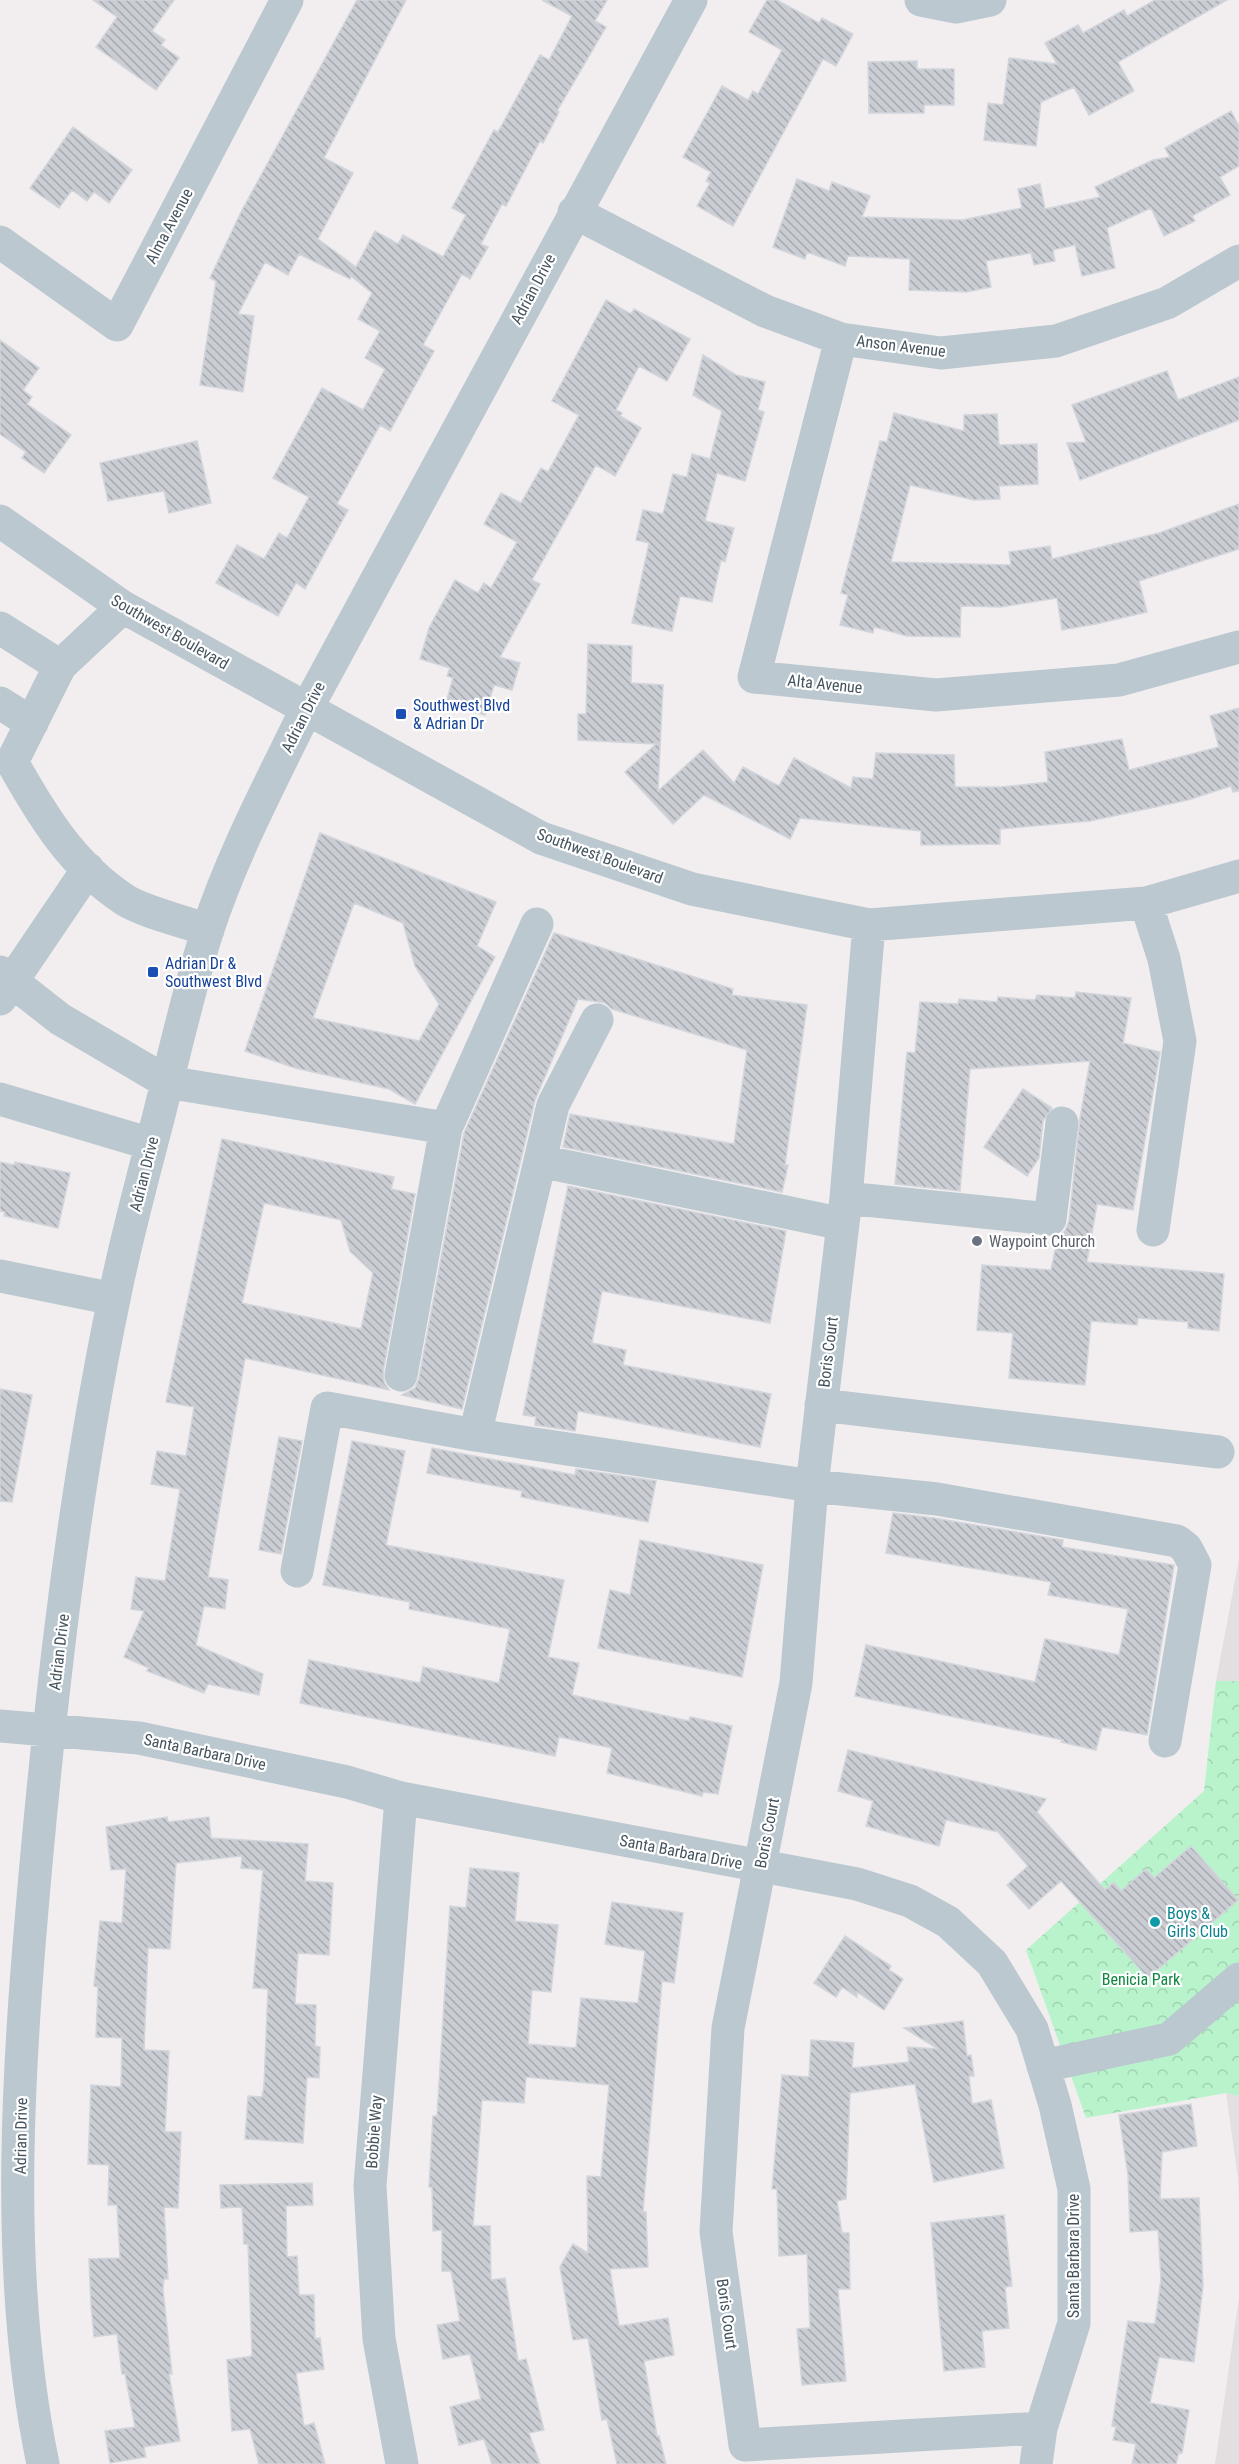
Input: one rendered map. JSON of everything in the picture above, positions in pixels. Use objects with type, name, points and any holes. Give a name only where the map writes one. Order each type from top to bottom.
[{"type":"street","name":"Adrian Drive","points":[[43,2464],[19,2296],[20,2134],[27,1969],[48,1729],[78,1498],[114,1299],[167,1082],[208,930],[253,818],[306,710],[574,212],[692,0]]},
{"type":"street","points":[[921,0],[956,7],[990,0]]},
{"type":"street","name":"Alma Avenue","points":[[0,242],[117,325],[278,4]]},
{"type":"street","name":"Anson Avenue","points":[[574,212],[765,311],[841,339],[941,353],[1056,341],[1167,303],[1239,261]]},
{"type":"street","name":"Alta Avenue","points":[[841,339],[754,677],[936,695],[1119,680],[1239,647]]},
{"type":"street","name":"Southwest Boulevard","points":[[0,521],[123,607],[541,838],[692,889],[869,926],[1146,903],[1239,876]]},
{"type":"street","points":[[123,607],[60,666],[12,762],[36,803],[72,856],[127,901],[208,930]]},
{"type":"street","points":[[0,628],[60,666]]},
{"type":"street","points":[[0,703],[32,723]]},
{"type":"street","points":[[88,869],[4,984],[167,1082],[446,1128]]},
{"type":"street","points":[[1146,903],[1164,959],[1180,1041],[1153,1230]]},
{"type":"street","points":[[401,1375],[446,1128],[537,924]]},
{"type":"street","name":"Boris Court","points":[[869,926],[845,1211],[812,1486],[796,1683],[728,2028],[716,2232],[745,2445],[1041,2428]]},
{"type":"street","points":[[475,1435],[553,1105],[597,1020]]},
{"type":"street","points":[[0,1099],[152,1144]]},
{"type":"street","points":[[540,1161],[845,1211],[1050,1219],[1062,1123]]},
{"type":"street","points":[[0,1276],[114,1299]]},
{"type":"street","points":[[821,1405],[1218,1452]]},
{"type":"street","points":[[297,1571],[327,1408],[475,1435],[812,1486],[937,1499],[1177,1541],[1186,1548],[1195,1565],[1165,1741]]},
{"type":"street","name":"Santa Barbara Drive","points":[[0,1726],[139,1738],[347,1782],[401,1798],[857,1884],[910,1901],[948,1922],[992,1964],[1032,2029],[1074,2189],[1074,2323],[1041,2428],[1036,2464]]},
{"type":"street","name":"Bobbie Way","points":[[401,1798],[370,2186],[379,2339],[402,2464]]},
{"type":"street","points":[[1043,2066],[1168,2039],[1239,1979]]},
{"type":"shaded area","points":[[1239,1559],[1239,1681],[1216,1681]]},
{"type":"shaded area","points":[[1226,2093],[1239,2096],[1239,2198],[1238,2179]]},
{"type":"shaded area","points":[[1239,2298],[1239,2464],[1215,2464]]},
{"type":"green space","name":"Benicia Park","points":[[1216,1681],[1239,1681],[1239,2096],[1226,2093],[1086,2118],[1026,1950],[1204,1791]]},
{"type":"building","points":[[93,0],[174,0],[152,31],[165,40],[161,45],[179,58],[156,90],[96,47],[117,17]]},
{"type":"building","points":[[357,0],[406,0],[324,158],[353,173],[318,239],[356,267],[375,231],[398,244],[403,235],[443,257],[466,215],[452,208],[494,130],[498,132],[540,55],[549,60],[572,16],[542,0],[607,0],[595,21],[606,27],[557,111],[559,112],[543,143],[540,141],[506,206],[502,204],[481,244],[488,247],[470,279],[462,274],[423,345],[434,351],[390,431],[380,425],[337,504],[348,510],[305,589],[296,583],[278,616],[216,583],[237,545],[264,559],[279,533],[287,538],[309,497],[273,478],[322,388],[363,410],[385,369],[365,358],[380,331],[358,319],[372,293],[351,276],[350,279],[299,254],[288,275],[265,262],[238,314],[254,316],[243,392],[200,385],[216,281],[210,278],[241,212]]},
{"type":"building","points":[[767,0],[777,0],[819,23],[822,18],[853,34],[836,66],[823,59],[733,226],[697,206],[710,183],[706,181],[711,172],[683,157],[722,86],[748,100],[753,91],[758,94],[782,50],[749,32]]},
{"type":"building","points":[[1155,0],[1227,0],[1118,62],[1134,91],[1089,115],[1074,87],[1041,102],[1036,146],[984,140],[988,103],[1003,105],[1009,58],[1057,64],[1045,43],[1078,25],[1083,33],[1124,10],[1127,16]]},
{"type":"building","points":[[917,61],[917,69],[954,69],[954,105],[924,105],[924,113],[869,113],[868,62]]},
{"type":"building","points":[[1231,111],[1239,126],[1239,166],[1220,177],[1230,195],[1192,216],[1195,221],[1164,236],[1151,208],[1107,228],[1115,268],[1082,276],[1075,245],[1053,250],[1055,261],[1034,265],[1031,253],[986,261],[991,287],[967,292],[909,290],[910,259],[848,256],[845,266],[807,252],[805,259],[773,247],[797,179],[829,191],[832,182],[870,196],[862,217],[962,220],[1022,208],[1018,189],[1040,184],[1045,209],[1100,197],[1095,187],[1153,160],[1170,157],[1165,148]]},
{"type":"building","points":[[73,127],[132,170],[109,203],[94,192],[87,201],[72,190],[59,208],[30,188]]},
{"type":"building","points":[[606,300],[631,314],[634,309],[690,339],[667,381],[639,366],[616,410],[622,413],[620,416],[641,428],[615,476],[596,465],[532,580],[540,584],[500,657],[520,663],[512,690],[494,685],[485,715],[446,703],[453,678],[447,676],[450,668],[420,659],[429,628],[455,580],[478,593],[484,583],[491,588],[517,542],[484,524],[501,493],[521,503],[541,468],[548,472],[579,415],[552,401]]},
{"type":"building","points":[[0,340],[39,368],[23,390],[32,397],[27,404],[71,435],[44,473],[22,458],[26,452],[0,434]]},
{"type":"building","points":[[703,355],[736,375],[765,382],[758,410],[764,412],[745,481],[717,473],[705,521],[734,528],[725,562],[721,560],[712,602],[680,596],[672,631],[632,623],[649,543],[636,540],[643,510],[663,514],[673,474],[687,477],[692,454],[710,459],[722,411],[693,395]]},
{"type":"building","points":[[1167,371],[1178,400],[1239,377],[1239,420],[1080,480],[1067,443],[1086,442],[1072,405]]},
{"type":"building","points":[[894,413],[964,431],[964,415],[997,414],[999,445],[1037,444],[1038,484],[999,486],[1000,499],[974,500],[910,485],[891,562],[1011,565],[1009,552],[1050,546],[1052,559],[1159,533],[1239,504],[1239,549],[1139,581],[1147,612],[1096,624],[1062,630],[1057,598],[1001,607],[961,606],[960,637],[907,636],[874,627],[873,633],[840,625],[848,595],[841,593],[880,441],[887,442]]},
{"type":"building","points":[[197,441],[211,503],[169,513],[164,491],[108,501],[100,463]]},
{"type":"building","points":[[588,644],[632,646],[631,683],[663,685],[658,791],[703,750],[734,783],[743,767],[779,786],[794,758],[851,788],[853,777],[873,779],[876,753],[954,755],[955,787],[1001,787],[1048,782],[1045,752],[1122,739],[1129,770],[1219,747],[1210,716],[1239,708],[1239,791],[1233,792],[1231,786],[1188,800],[1090,821],[1000,829],[1000,844],[921,845],[921,831],[800,818],[790,839],[704,795],[673,824],[625,772],[656,744],[578,740],[578,714],[586,714]]},
{"type":"building","points":[[320,833],[496,902],[477,946],[495,957],[415,1104],[389,1089],[295,1068],[245,1051]],"holes":[[[354,903],[403,923],[415,966],[439,1004],[419,1041],[313,1018]]]},
{"type":"building","points":[[554,933],[733,989],[732,995],[807,1005],[785,1165],[788,1165],[782,1192],[563,1147],[570,1114],[734,1144],[747,1050],[612,1009],[605,1003],[578,999],[535,1100],[462,1409],[402,1395],[415,1388],[419,1378],[464,1133]]},
{"type":"building","points":[[1076,992],[1131,998],[1123,1043],[1160,1052],[1133,1210],[1097,1204],[1087,1262],[1224,1274],[1219,1331],[1188,1328],[1188,1322],[1138,1318],[1137,1325],[1091,1321],[1085,1385],[1009,1378],[1013,1333],[977,1330],[982,1265],[1051,1270],[1058,1236],[1065,1231],[1069,1221],[1080,1118],[1090,1061],[970,1069],[960,1191],[895,1184],[907,1052],[915,1053],[920,1002],[958,1004],[959,999],[997,1002],[998,997],[1035,1000],[1037,995],[1075,998]]},
{"type":"building","points":[[1023,1089],[1052,1108],[1043,1121],[1039,1158],[1027,1176],[984,1147]]},
{"type":"building","points":[[222,1139],[394,1177],[391,1189],[415,1194],[383,1372],[384,1382],[389,1390],[245,1358],[208,1577],[228,1580],[225,1609],[204,1606],[196,1645],[263,1674],[259,1695],[208,1684],[204,1693],[147,1671],[149,1668],[124,1657],[144,1611],[131,1609],[136,1577],[165,1581],[180,1489],[151,1484],[157,1451],[186,1456],[194,1407],[166,1402]],"holes":[[[264,1203],[341,1220],[350,1251],[373,1273],[361,1329],[242,1303]]]},
{"type":"building","points":[[0,1162],[14,1165],[15,1162],[70,1173],[58,1228],[4,1216],[5,1212],[0,1211]]},
{"type":"building","points":[[568,1186],[786,1231],[770,1323],[602,1291],[592,1343],[626,1350],[623,1365],[771,1394],[760,1447],[578,1411],[575,1431],[535,1425],[536,1417],[523,1415]]},
{"type":"building","points":[[0,1389],[32,1395],[12,1502],[0,1501]]},
{"type":"building","points":[[279,1437],[302,1441],[281,1554],[259,1550]]},
{"type":"building","points":[[352,1441],[405,1451],[386,1545],[564,1580],[548,1657],[579,1663],[572,1695],[689,1721],[690,1717],[732,1726],[718,1794],[703,1792],[702,1796],[607,1773],[612,1748],[559,1737],[555,1756],[300,1703],[309,1660],[420,1683],[423,1667],[499,1683],[510,1629],[409,1609],[410,1602],[323,1585]]},
{"type":"building","points":[[432,1448],[575,1475],[576,1469],[656,1481],[648,1522],[521,1497],[522,1491],[427,1473]]},
{"type":"building","points":[[893,1513],[1063,1540],[1062,1547],[1174,1565],[1147,1735],[1102,1727],[1096,1750],[1061,1742],[1063,1740],[855,1696],[866,1645],[1035,1682],[1045,1639],[1119,1655],[1128,1609],[1048,1595],[1051,1582],[886,1553]]},
{"type":"building","points":[[640,1540],[763,1565],[742,1677],[598,1648],[610,1590],[630,1595]]},
{"type":"building","points":[[848,1750],[1046,1799],[1037,1812],[1105,1890],[1114,1882],[1121,1891],[1146,1869],[1154,1878],[1191,1846],[1238,1900],[1148,1978],[1061,1881],[1029,1909],[1007,1885],[1028,1866],[998,1832],[946,1820],[939,1846],[866,1826],[873,1801],[838,1791]]},
{"type":"building","points":[[167,1817],[168,1822],[209,1817],[211,1838],[308,1844],[305,1881],[333,1883],[329,1955],[298,1953],[295,2004],[316,2005],[315,2046],[320,2047],[319,2078],[307,2077],[303,2143],[245,2139],[248,2096],[262,2097],[264,2085],[268,1989],[253,1988],[263,1870],[241,1868],[242,1856],[176,1863],[170,1949],[148,1948],[144,2050],[169,2051],[165,2132],[181,2132],[178,2208],[164,2207],[168,2279],[164,2279],[163,2289],[172,2374],[169,2374],[180,2441],[144,2447],[146,2457],[110,2463],[105,2431],[135,2427],[125,2374],[122,2374],[117,2334],[94,2337],[91,2305],[89,2259],[120,2258],[117,2205],[108,2205],[109,2165],[88,2164],[91,2085],[121,2087],[122,2038],[96,2037],[98,1987],[94,1986],[100,1921],[122,1923],[126,1869],[111,1870],[106,1827]]},
{"type":"building","points":[[470,1868],[519,1873],[515,1921],[558,1925],[551,1992],[532,1990],[528,2044],[576,2048],[581,1998],[638,2003],[645,1951],[605,1944],[612,1902],[683,1913],[674,1983],[662,1981],[643,2212],[646,2212],[648,2267],[610,2269],[619,2326],[668,2318],[674,2355],[644,2361],[657,2436],[659,2436],[666,2464],[617,2464],[607,2419],[602,2420],[588,2338],[573,2340],[560,2267],[573,2244],[588,2253],[587,2176],[601,2177],[609,2085],[526,2077],[524,2103],[482,2100],[473,2226],[490,2226],[491,2280],[505,2278],[518,2361],[526,2359],[544,2430],[529,2433],[540,2464],[492,2464],[484,2439],[459,2445],[450,2407],[481,2399],[470,2354],[443,2359],[437,2325],[460,2321],[451,2271],[442,2271],[442,2230],[433,2231],[432,2187],[429,2187],[433,2116],[437,2116],[450,1906],[466,1908]]},
{"type":"building","points":[[845,1936],[891,1966],[889,1970],[903,1979],[884,2010],[857,1992],[857,1997],[842,1987],[836,1997],[814,1983]]},
{"type":"building","points":[[963,2021],[967,2056],[971,2055],[974,2076],[969,2076],[972,2104],[991,2100],[1004,2168],[934,2182],[915,2084],[850,2093],[846,2199],[837,2201],[842,2233],[849,2233],[850,2289],[838,2289],[846,2381],[802,2385],[797,2329],[810,2328],[807,2254],[779,2256],[777,2189],[772,2189],[782,2075],[809,2077],[811,2040],[854,2043],[852,2068],[909,2062],[907,2047],[938,2049],[904,2028]]},
{"type":"building","points":[[1191,2104],[1197,2146],[1162,2152],[1160,2199],[1199,2198],[1203,2286],[1194,2362],[1159,2357],[1150,2403],[1189,2410],[1182,2453],[1179,2452],[1176,2464],[1132,2464],[1136,2444],[1113,2440],[1116,2427],[1112,2426],[1128,2321],[1155,2324],[1161,2279],[1158,2230],[1130,2232],[1128,2175],[1119,2115]]},
{"type":"building","points":[[312,2183],[313,2205],[286,2206],[287,2257],[297,2256],[299,2295],[314,2295],[315,2339],[320,2338],[324,2369],[296,2373],[304,2426],[314,2423],[325,2464],[259,2464],[250,2429],[232,2431],[227,2360],[252,2356],[248,2244],[244,2244],[242,2207],[221,2208],[220,2185]]},
{"type":"building","points":[[1004,2215],[1012,2286],[1005,2287],[1009,2328],[982,2331],[985,2367],[944,2371],[931,2223]]},
{"type":"place","name":"Southwest Blvd & Adrian Dr","points":[[401,714]]},
{"type":"place","name":"Adrian Dr & Southwest Blvd","points":[[153,972]]},
{"type":"place","name":"Waypoint Church","points":[[977,1241]]},
{"type":"place","name":"Boys & Girls Club","points":[[1155,1922]]}]
